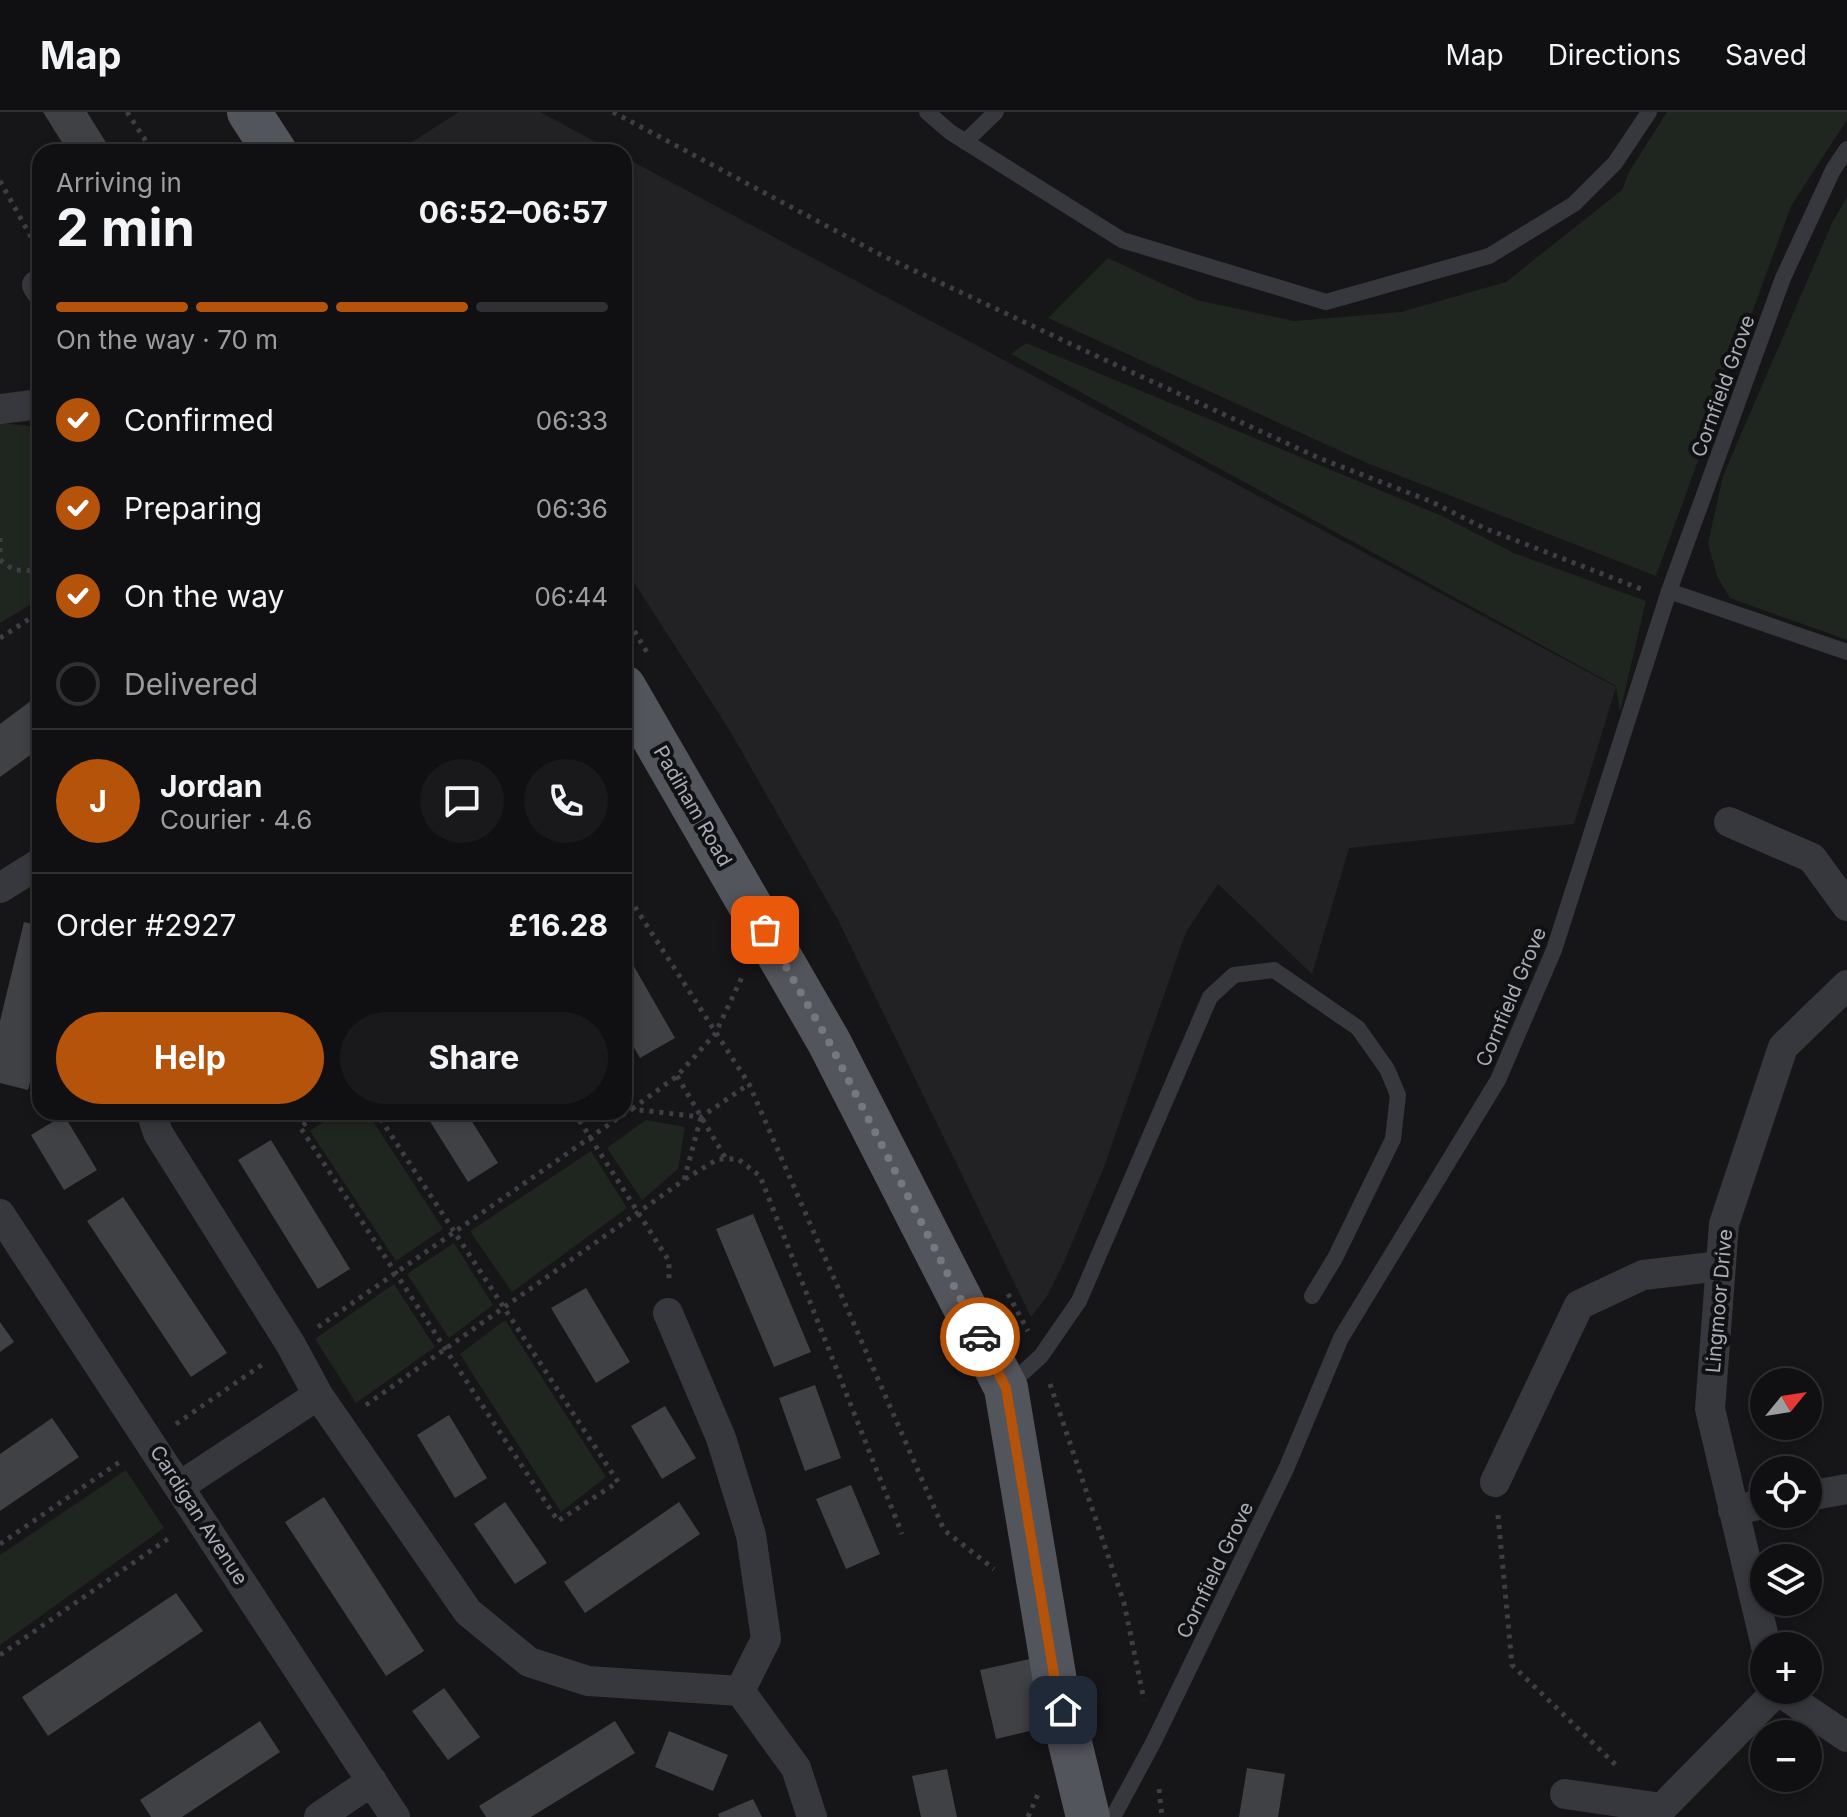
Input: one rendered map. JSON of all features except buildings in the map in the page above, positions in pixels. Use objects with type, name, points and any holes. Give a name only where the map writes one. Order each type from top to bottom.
[{"type":"main road","points":[[249,112],[270,144]]},
{"type":"main road","name":"Padiham Road","points":[[632,701],[829,1042],[1006,1388],[1055,1681],[1088,1817]]},
{"type":"street","points":[[0,409],[32,405]]},
{"type":"street","points":[[1729,822],[1812,858],[1847,906]]},
{"type":"street","points":[[0,888],[32,868]]},
{"type":"street","name":"Lingmoor Drive","points":[[1763,1632],[1710,1409],[1724,1224],[1783,1047],[1847,985]]},
{"type":"street","points":[[154,1120],[158,1133],[291,1345],[318,1395],[468,1612],[529,1662],[588,1681],[740,1691]]},
{"type":"street","name":"Cardigan Avenue","points":[[0,1214],[395,1817]]},
{"type":"street","points":[[1495,1482],[1579,1305],[1643,1275],[1721,1266]]},
{"type":"street","points":[[668,1313],[721,1438],[751,1535],[766,1639],[740,1691]]},
{"type":"street","points":[[180,1486],[318,1395]]},
{"type":"street","points":[[1822,1493],[1847,1489]]},
{"type":"street","points":[[1733,1510],[1750,1507]]},
{"type":"street","points":[[740,1691],[796,1768],[812,1817]]},
{"type":"street","points":[[1565,1794],[1662,1808],[1763,1704]]},
{"type":"street","points":[[1798,1704],[1847,1737]]},
{"type":"street","points":[[319,1817],[372,1781]]},
{"type":"lane","points":[[927,112],[965,142],[1122,240],[1326,302],[1489,256],[1574,204],[1615,163],[1649,112]]},
{"type":"lane","points":[[965,142],[996,112]]},
{"type":"lane","name":"Cornfield Grove","points":[[1113,1817],[1160,1729],[1286,1469],[1341,1338],[1498,1080],[1554,950],[1669,591],[1783,278],[1833,170],[1847,149]]},
{"type":"lane","points":[[1669,591],[1847,652]]},
{"type":"lane","points":[[1006,1388],[1041,1356],[1079,1301],[1210,997],[1234,975],[1274,970],[1331,1008],[1358,1028],[1387,1069],[1398,1095],[1393,1139],[1335,1258],[1312,1296]]},
{"type":"path","points":[[127,112],[148,144]]},
{"type":"path","points":[[613,112],[881,255],[1319,458],[1639,589],[1669,591]]},
{"type":"path","points":[[0,181],[32,239]]},
{"type":"path","points":[[0,538],[0,552]]},
{"type":"path","points":[[0,560],[14,570],[32,571]]},
{"type":"path","points":[[0,638],[32,617]]},
{"type":"path","points":[[632,903],[749,1084],[944,1530],[1030,1597],[1046,1620]]},
{"type":"path","points":[[632,1108],[677,1076],[715,1034],[765,930]]},
{"type":"path","points":[[677,1076],[726,1159]]},
{"type":"path","points":[[684,1180],[701,1117],[749,1084]]},
{"type":"path","points":[[632,1109],[701,1117]]},
{"type":"path","points":[[311,1120],[300,1127],[558,1521],[618,1482],[381,1120]]},
{"type":"path","points":[[579,1120],[669,1261],[668,1313]]},
{"type":"path","points":[[0,1544],[616,1120]]},
{"type":"path","points":[[339,1424],[684,1180],[718,1159],[738,1159],[760,1176],[902,1534]]},
{"type":"path","points":[[1495,1482],[1512,1665],[1662,1808]]},
{"type":"path","points":[[0,1655],[200,1517]]},
{"type":"shaded area","points":[[459,112],[540,112],[600,144],[409,144]]},
{"type":"shaded area","points":[[1667,112],[1847,112],[1847,120],[1791,206],[1656,576],[1367,463],[1048,318],[1108,258],[1197,300],[1294,321],[1401,312],[1506,282],[1622,190],[1629,172]]},
{"type":"shaded area","points":[[632,161],[1616,687],[1574,824],[1349,848],[1312,974],[1218,884],[1186,932],[1104,1167],[1064,1262],[1047,1296],[1031,1317],[839,922],[730,731],[632,579]]},
{"type":"shaded area","points":[[1847,197],[1847,640],[1730,598],[1717,576],[1708,543],[1723,476],[1833,221]]},
{"type":"shaded area","points":[[1026,343],[1442,516],[1514,553],[1646,601],[1620,712],[1616,686],[1011,354]]},
{"type":"shaded area","points":[[0,423],[32,426],[32,604],[0,623]]},
{"type":"shaded area","points":[[326,1120],[372,1120],[443,1229],[396,1261],[310,1131]]},
{"type":"shaded area","points":[[646,1120],[685,1127],[678,1169],[642,1200],[607,1148]]},
{"type":"shaded area","points":[[591,1151],[627,1208],[512,1292],[470,1231]]},
{"type":"shaded area","points":[[454,1243],[493,1305],[449,1338],[407,1274]]},
{"type":"shaded area","points":[[394,1284],[435,1347],[356,1403],[315,1339]]},
{"type":"shaded area","points":[[505,1320],[606,1477],[561,1512],[460,1354]]},
{"type":"shaded area","points":[[126,1470],[164,1528],[0,1645],[0,1555]]},
{"type":"way so far","points":[[765,930],[829,1042],[980,1337]]},
{"type":"route","points":[[980,1337],[1006,1388],[1055,1681],[1063,1710]]}]
